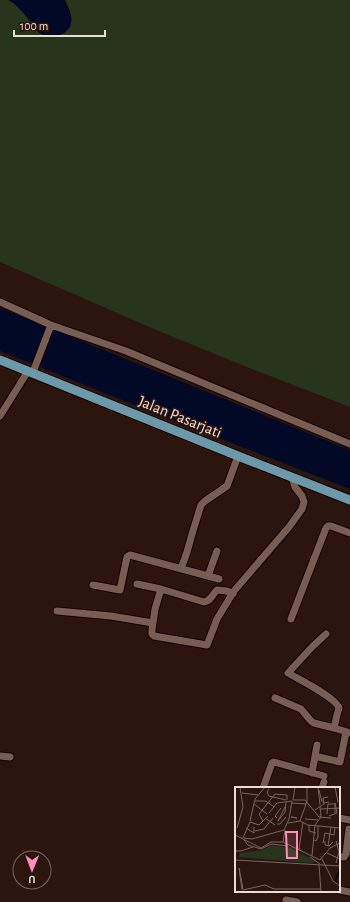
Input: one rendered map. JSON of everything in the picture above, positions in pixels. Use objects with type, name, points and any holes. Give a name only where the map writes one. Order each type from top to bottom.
[{"type":"main road","name":"Jalan Pasarjati","points":[[0,360],[32,370],[238,456],[350,500]]},
{"type":"street","points":[[0,302],[51,325],[126,351],[350,444]]},
{"type":"street","points":[[0,416],[32,370],[51,325]]},
{"type":"street","points":[[181,569],[201,505],[227,486],[238,456]]},
{"type":"street","points":[[161,590],[155,609],[152,634],[154,636],[207,645],[218,619],[233,594],[289,527],[302,508],[304,502],[302,496],[295,487],[292,477]]},
{"type":"street","points":[[291,619],[326,528],[331,526],[350,534]]},
{"type":"street","points":[[208,576],[217,551]]},
{"type":"street","points":[[93,585],[120,590],[127,557],[130,555],[219,579]]},
{"type":"street","points":[[137,584],[204,602],[210,600],[217,590],[227,591],[233,594]]},
{"type":"street","points":[[57,612],[111,616],[153,623]]},
{"type":"street","points":[[326,634],[288,673],[325,694],[338,705],[339,708],[336,715],[334,728]]},
{"type":"street","points":[[275,698],[301,709],[314,723],[348,732],[340,762],[315,756]]},
{"type":"street","points":[[312,773],[317,745]]},
{"type":"street","points":[[0,756],[10,757]]},
{"type":"street","points":[[263,787],[272,763],[274,762],[312,773],[323,782]]},
{"type":"street","points":[[340,818],[350,823],[346,854],[344,857],[340,857]]},
{"type":"street","points":[[340,890],[350,892]]},
{"type":"street","points":[[286,900],[297,902]]},
{"type":"green space","points":[[0,0],[350,0],[350,407],[161,332],[0,262]]},
{"type":"water","points":[[8,0],[65,0],[70,11],[70,27],[60,35],[43,35],[18,7]]},
{"type":"water","points":[[0,308],[350,450],[350,489],[0,351]]}]
